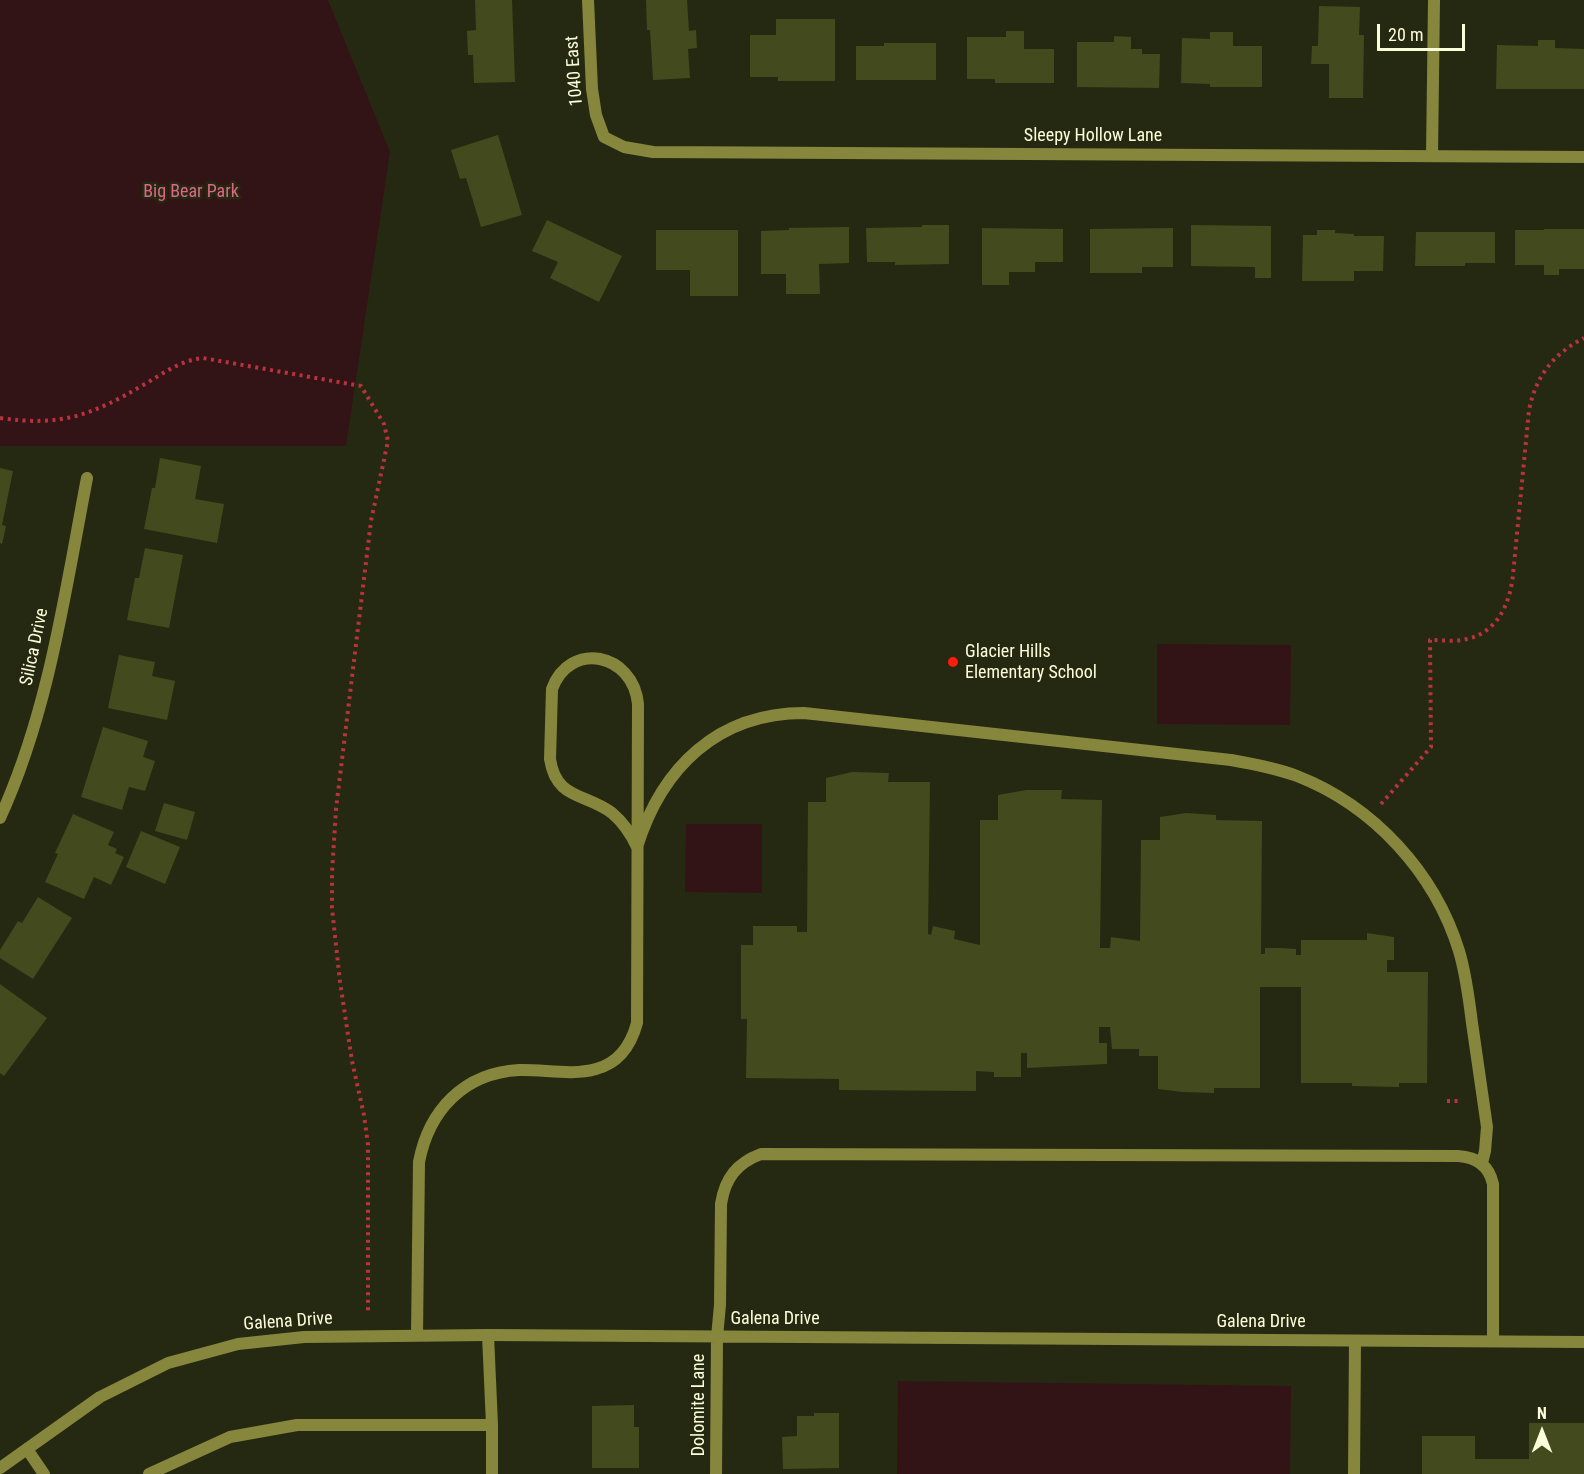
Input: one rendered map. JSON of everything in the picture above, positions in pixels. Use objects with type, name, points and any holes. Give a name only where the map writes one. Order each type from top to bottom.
[{"type":"street","name":"1040 East","points":[[588,0],[592,89],[596,115],[604,137]]},
{"type":"street","points":[[1432,156],[1434,0]]},
{"type":"street","name":"Sleepy Hollow Lane","points":[[604,137],[624,147],[652,152],[687,153],[1584,157]]},
{"type":"street","name":"Silica Drive","points":[[0,818],[24,756],[43,696],[87,478]]},
{"type":"street","points":[[417,1335],[419,1162],[429,1128],[438,1114],[449,1100],[464,1088],[499,1073],[518,1070],[596,1070],[609,1064],[620,1055],[634,1035],[637,1023],[637,847],[636,693],[633,682],[617,665],[605,660],[582,660],[571,663],[556,679],[552,689],[551,769],[561,786],[571,794],[597,804],[617,817],[631,834],[637,847]]},
{"type":"street","points":[[637,847],[643,827],[660,791],[688,759],[724,732],[745,722],[784,713],[804,713],[1231,760],[1265,766],[1329,791],[1368,818],[1394,842],[1426,880],[1450,925],[1460,953],[1487,1127],[1482,1163],[1493,1184],[1493,1341]]},
{"type":"street","name":"Dolomite Lane","points":[[716,1474],[721,1204],[728,1177],[738,1166],[761,1154],[1467,1156],[1482,1163]]},
{"type":"street","points":[[488,1335],[492,1474]]},
{"type":"street","name":"Galena Drive","points":[[0,1468],[100,1396],[168,1363],[238,1344],[304,1337],[488,1335],[1584,1342]]},
{"type":"street","points":[[1354,1474],[1356,1341]]},
{"type":"street","points":[[149,1474],[230,1437],[297,1425],[492,1425]]},
{"type":"street","points":[[27,1449],[44,1474]]},
{"type":"path","points":[[1368,818],[1431,747],[1430,640],[1466,640],[1478,636],[1489,629],[1507,605],[1511,590],[1532,393],[1539,378],[1556,357],[1584,338]]},
{"type":"path","points":[[0,418],[49,420],[79,416],[109,405],[186,361],[204,358],[361,386],[385,428],[388,446],[371,521],[336,809],[332,873],[340,982],[368,1145],[368,1312]]},
{"type":"path","points":[[1447,1101],[1458,1101]]},
{"type":"green space","name":"Big Bear Park","points":[[0,0],[328,0],[390,152],[346,446],[0,446]]},
{"type":"green space","points":[[1157,644],[1291,645],[1290,725],[1157,724]]},
{"type":"green space","points":[[686,824],[762,824],[762,893],[685,892]]},
{"type":"green space","points":[[898,1381],[1291,1386],[1290,1474],[897,1474]]},
{"type":"building","points":[[475,0],[512,0],[515,82],[474,83],[473,55],[468,55],[467,31],[476,30]]},
{"type":"building","points":[[646,0],[687,0],[689,31],[696,30],[697,48],[688,49],[690,78],[653,80]]},
{"type":"building","points":[[1319,6],[1360,7],[1359,35],[1364,35],[1363,98],[1329,98],[1329,64],[1311,64],[1312,46],[1318,46]]},
{"type":"building","points":[[776,19],[835,19],[835,81],[778,81],[778,77],[750,77],[750,35],[776,35]]},
{"type":"building","points":[[1006,31],[1024,31],[1024,49],[1054,49],[1054,83],[995,83],[995,79],[967,79],[967,37],[1006,37]]},
{"type":"building","points":[[1210,32],[1233,32],[1233,46],[1262,46],[1262,87],[1210,87],[1210,84],[1181,83],[1182,38],[1210,39]]},
{"type":"building","points":[[1114,36],[1131,37],[1131,49],[1142,49],[1142,54],[1160,54],[1159,88],[1077,87],[1077,42],[1114,42]]},
{"type":"building","points":[[1538,40],[1555,40],[1555,48],[1584,49],[1584,89],[1496,89],[1497,45],[1538,46]]},
{"type":"building","points":[[884,43],[936,43],[936,80],[856,80],[856,46],[884,46]]},
{"type":"building","points":[[498,135],[522,215],[481,227],[466,178],[460,179],[451,150]]},
{"type":"building","points":[[547,220],[622,256],[599,302],[550,278],[558,262],[532,251]]},
{"type":"building","points":[[922,225],[949,225],[949,264],[895,265],[895,262],[867,262],[866,228],[922,227]]},
{"type":"building","points":[[1191,225],[1271,226],[1271,278],[1255,278],[1255,267],[1191,266]]},
{"type":"building","points":[[849,227],[849,263],[819,264],[820,294],[786,294],[786,274],[761,274],[761,231]]},
{"type":"building","points":[[982,228],[1063,229],[1063,262],[1035,262],[1035,272],[1009,272],[1009,285],[982,285]]},
{"type":"building","points":[[1173,228],[1173,267],[1142,267],[1142,273],[1090,273],[1090,229]]},
{"type":"building","points":[[1584,229],[1584,269],[1559,269],[1559,275],[1544,275],[1544,265],[1515,265],[1515,230]]},
{"type":"building","points":[[656,230],[738,230],[738,296],[690,296],[690,270],[656,270]]},
{"type":"building","points":[[1317,230],[1335,230],[1335,233],[1354,234],[1354,236],[1384,236],[1383,271],[1354,271],[1354,281],[1302,281],[1303,235],[1317,235]]},
{"type":"building","points":[[1416,232],[1495,232],[1495,263],[1465,263],[1465,266],[1415,266]]},
{"type":"building","points":[[160,458],[201,466],[195,499],[224,504],[217,543],[144,529]]},
{"type":"building","points":[[0,468],[13,471],[2,525],[6,526],[2,544],[0,543]]},
{"type":"building","points":[[145,548],[183,555],[169,628],[127,620],[135,578],[139,578]]},
{"type":"building","points":[[119,655],[155,662],[152,676],[175,681],[167,720],[108,708]]},
{"type":"building","points":[[103,727],[148,741],[143,757],[155,761],[145,791],[129,787],[122,810],[81,797]]},
{"type":"building","points":[[852,772],[889,773],[888,782],[930,782],[928,934],[931,935],[933,926],[955,931],[954,939],[980,945],[980,820],[998,820],[998,795],[1026,790],[1062,790],[1061,799],[1102,800],[1100,948],[1110,948],[1111,937],[1140,941],[1141,840],[1160,840],[1160,817],[1186,813],[1216,815],[1216,820],[1262,821],[1261,954],[1265,954],[1265,948],[1279,948],[1296,949],[1296,955],[1301,955],[1301,940],[1367,940],[1367,933],[1394,937],[1394,960],[1387,960],[1387,972],[1428,972],[1427,1083],[1399,1083],[1399,1087],[1352,1086],[1352,1083],[1301,1083],[1301,987],[1260,987],[1260,1088],[1214,1088],[1214,1093],[1158,1089],[1158,1056],[1139,1056],[1139,1049],[1112,1049],[1110,1027],[1099,1027],[1099,1043],[1107,1043],[1107,1064],[1027,1068],[1027,1053],[1021,1053],[1021,1077],[994,1077],[994,1072],[976,1071],[976,1091],[839,1090],[839,1079],[746,1078],[747,1019],[741,1019],[741,945],[753,945],[753,926],[797,926],[797,932],[807,932],[808,802],[826,802],[826,778]]},
{"type":"building","points":[[164,803],[195,812],[187,840],[155,831]]},
{"type":"building","points":[[73,814],[114,832],[108,845],[117,849],[115,853],[124,857],[111,885],[94,877],[84,899],[45,882]]},
{"type":"building","points":[[141,831],[180,847],[165,884],[126,867]]},
{"type":"building","points":[[38,897],[72,918],[33,979],[0,958],[0,950],[18,921],[22,923]]},
{"type":"building","points":[[0,984],[47,1018],[4,1076],[0,1073]]},
{"type":"building","points":[[634,1405],[634,1427],[639,1427],[639,1468],[592,1468],[592,1406]]},
{"type":"building","points":[[814,1413],[839,1413],[839,1468],[783,1469],[782,1437],[797,1436],[797,1416],[814,1416]]},
{"type":"building","points":[[1529,1423],[1584,1423],[1584,1474],[1422,1474],[1422,1436],[1475,1436],[1475,1459],[1529,1459]]},
{"type":"place","name":"Glacier Hills Elementary School","points":[[953,662]]}]
